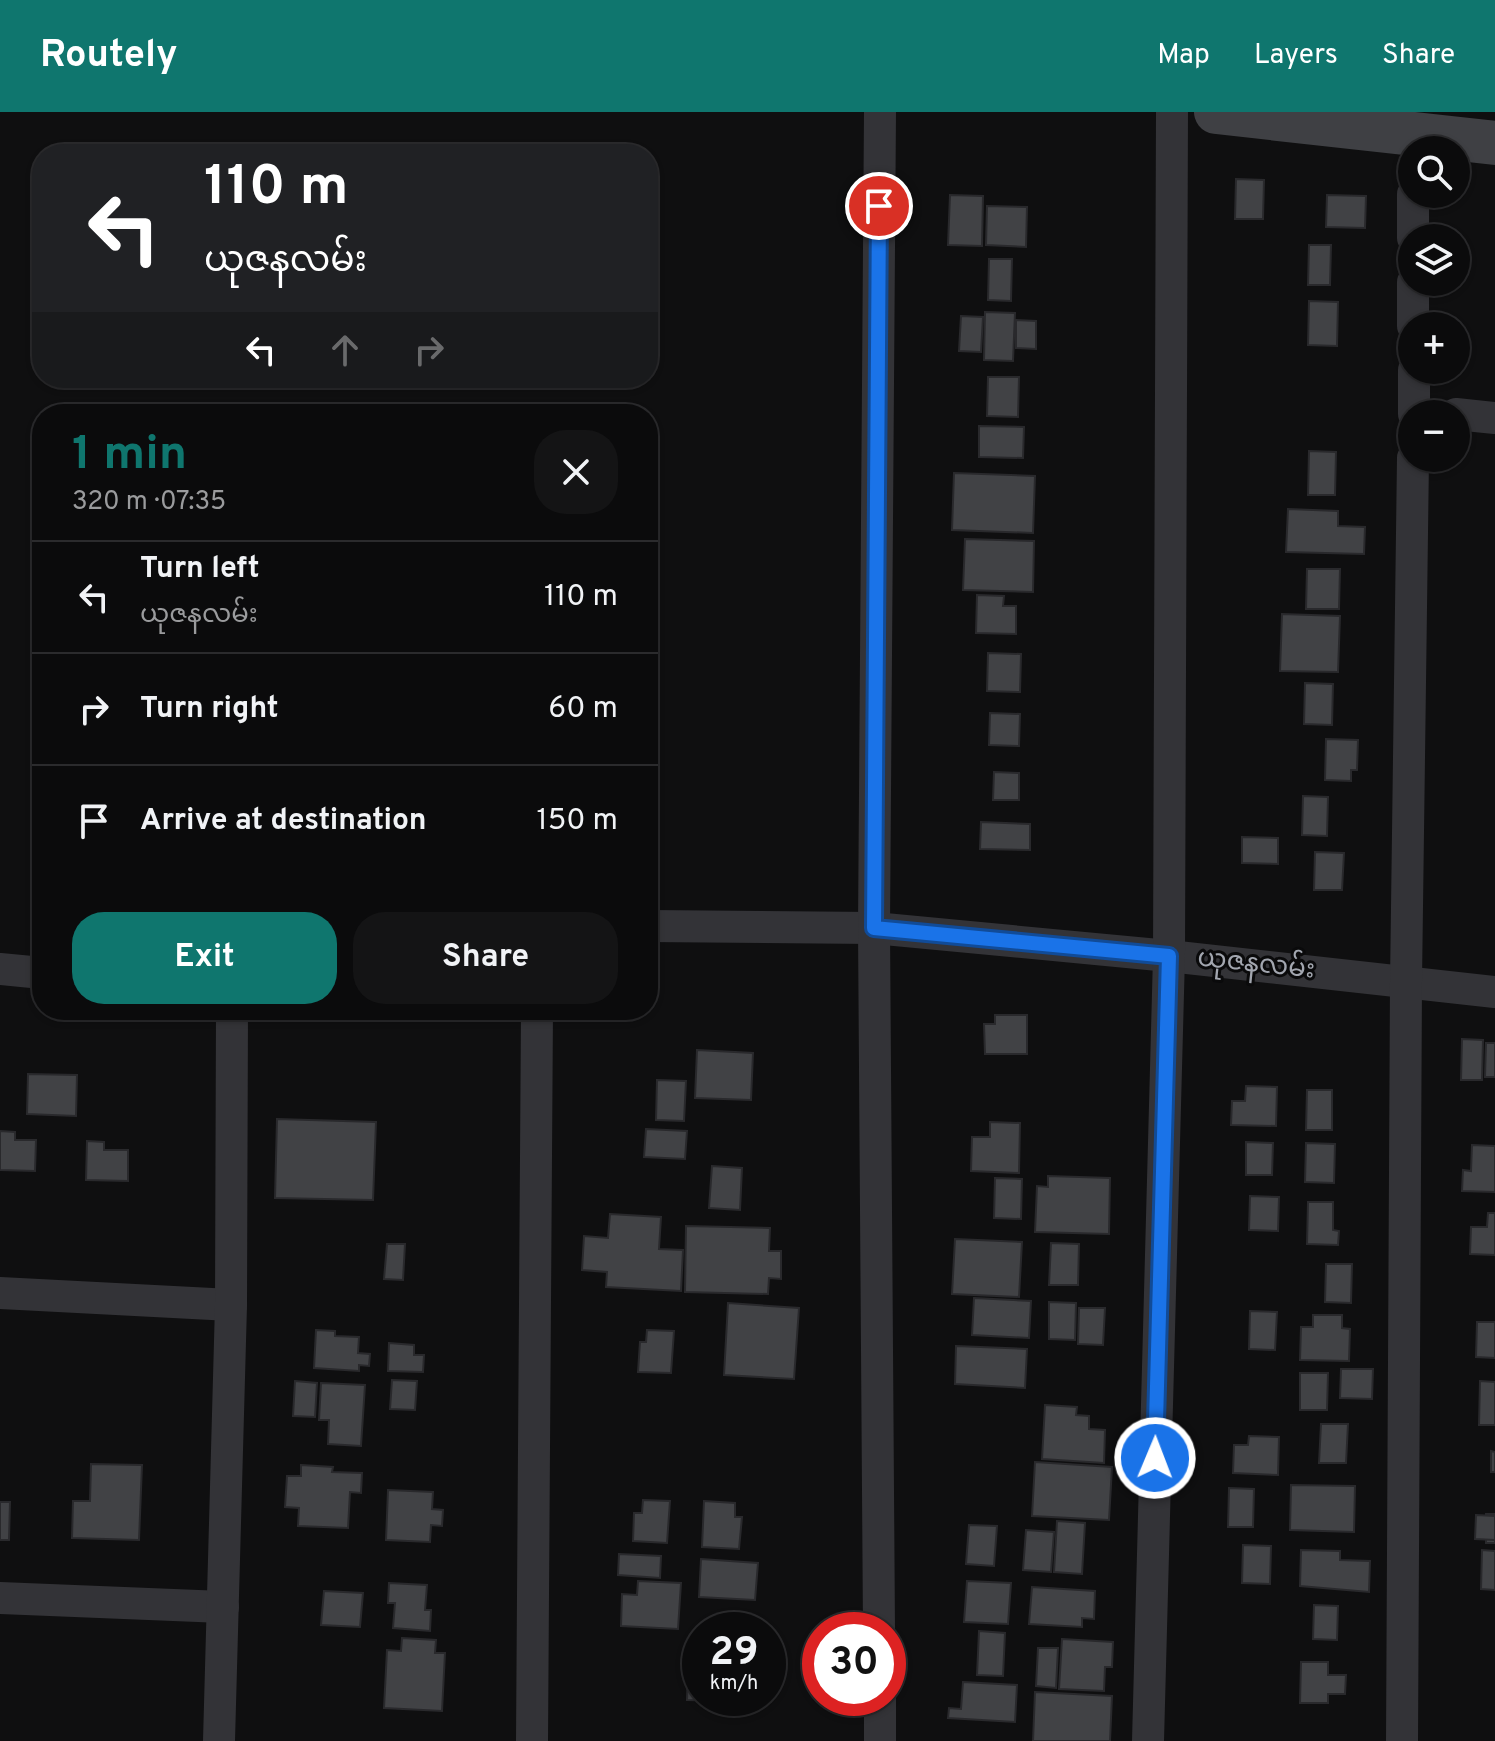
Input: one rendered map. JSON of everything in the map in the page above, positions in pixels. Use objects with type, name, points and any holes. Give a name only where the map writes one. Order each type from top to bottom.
[{"type":"street","points":[[879,1612],[874,928],[880,112]]},
{"type":"street","points":[[1148,1741],[1169,956],[1172,112]]},
{"type":"street","points":[[1216,112],[1495,143]]},
{"type":"street","points":[[1470,416],[1495,418]]},
{"type":"street","points":[[1402,1741],[1406,982],[1413,472]]},
{"type":"street","name":"ယုဇနလမ်း","points":[[658,926],[874,928],[1495,992]]},
{"type":"street","points":[[0,969],[32,972]]},
{"type":"street","points":[[219,1741],[231,1305],[232,1020]]},
{"type":"street","points":[[532,1741],[537,1020]]},
{"type":"street","points":[[0,1293],[231,1305]]},
{"type":"street","points":[[0,1598],[223,1607]]},
{"type":"street","points":[[880,1716],[880,1741]]},
{"type":"building","points":[[1236,179],[1264,180],[1263,219],[1235,219]]},
{"type":"building","points":[[950,195],[983,196],[982,246],[948,245]]},
{"type":"building","points":[[1327,195],[1366,196],[1365,228],[1326,227]]},
{"type":"building","points":[[987,206],[1027,207],[1026,247],[986,245]]},
{"type":"building","points":[[1309,245],[1331,245],[1330,285],[1308,285]]},
{"type":"building","points":[[989,259],[1012,259],[1011,301],[988,300]]},
{"type":"building","points":[[1309,301],[1338,302],[1337,346],[1308,345]]},
{"type":"building","points":[[985,312],[1015,313],[1013,361],[984,360]]},
{"type":"building","points":[[961,316],[983,317],[981,352],[959,351]]},
{"type":"building","points":[[1016,320],[1036,321],[1036,349],[1016,348]]},
{"type":"building","points":[[988,377],[1019,377],[1018,417],[987,416]]},
{"type":"building","points":[[979,426],[1024,427],[1023,458],[979,457]]},
{"type":"building","points":[[1309,451],[1336,452],[1335,495],[1308,495]]},
{"type":"building","points":[[954,473],[1035,476],[1033,533],[952,530]]},
{"type":"building","points":[[1288,509],[1338,511],[1338,526],[1365,527],[1364,554],[1286,552]]},
{"type":"building","points":[[965,539],[1034,541],[1033,592],[963,590]]},
{"type":"building","points":[[1307,569],[1340,569],[1339,609],[1306,609]]},
{"type":"building","points":[[977,595],[1004,596],[1003,606],[1016,606],[1016,634],[976,633]]},
{"type":"building","points":[[1282,614],[1340,616],[1338,672],[1280,671]]},
{"type":"building","points":[[988,653],[1021,654],[1020,692],[987,691]]},
{"type":"building","points":[[1305,683],[1333,684],[1332,725],[1304,724]]},
{"type":"building","points":[[990,713],[1020,714],[1019,746],[989,745]]},
{"type":"building","points":[[1326,739],[1358,740],[1357,770],[1351,770],[1351,781],[1325,780]]},
{"type":"building","points":[[994,772],[1019,773],[1019,800],[993,800]]},
{"type":"building","points":[[1303,796],[1328,797],[1327,836],[1302,835]]},
{"type":"building","points":[[981,822],[1030,824],[1030,850],[980,849]]},
{"type":"building","points":[[1242,837],[1278,838],[1278,864],[1242,863]]},
{"type":"building","points":[[1315,852],[1344,853],[1342,890],[1314,890]]},
{"type":"building","points":[[995,1015],[1027,1015],[1027,1054],[985,1054],[984,1024],[995,1024]]},
{"type":"building","points":[[1462,1039],[1483,1040],[1482,1080],[1461,1080]]},
{"type":"building","points":[[1486,1043],[1495,1043],[1495,1077],[1485,1077]]},
{"type":"building","points":[[697,1050],[753,1053],[751,1100],[695,1098]]},
{"type":"building","points":[[28,1074],[77,1075],[76,1116],[27,1114]]},
{"type":"building","points":[[657,1080],[686,1081],[684,1121],[656,1120]]},
{"type":"building","points":[[1246,1086],[1277,1087],[1276,1126],[1231,1125],[1232,1101],[1245,1101]]},
{"type":"building","points":[[1307,1090],[1332,1090],[1332,1130],[1306,1130]]},
{"type":"building","points":[[277,1119],[376,1122],[373,1200],[275,1198]]},
{"type":"building","points":[[990,1122],[1020,1123],[1019,1173],[971,1171],[972,1137],[990,1137]]},
{"type":"building","points":[[646,1129],[687,1131],[685,1159],[644,1157]]},
{"type":"building","points":[[0,1131],[15,1132],[15,1140],[36,1140],[35,1171],[0,1170]]},
{"type":"building","points":[[87,1141],[104,1142],[104,1150],[128,1150],[128,1181],[86,1180]]},
{"type":"building","points":[[1246,1142],[1273,1143],[1272,1175],[1246,1175]]},
{"type":"building","points":[[1306,1143],[1335,1144],[1334,1183],[1305,1182]]},
{"type":"building","points":[[1472,1145],[1495,1146],[1495,1192],[1462,1191],[1463,1170],[1471,1171]]},
{"type":"building","points":[[712,1166],[742,1168],[740,1210],[709,1208]]},
{"type":"building","points":[[1048,1176],[1110,1178],[1109,1234],[1035,1232],[1037,1186],[1048,1187]]},
{"type":"building","points":[[995,1178],[1022,1179],[1021,1219],[994,1218]]},
{"type":"building","points":[[1250,1196],[1279,1197],[1278,1231],[1249,1230]]},
{"type":"building","points":[[1308,1202],[1333,1202],[1333,1230],[1339,1231],[1338,1245],[1307,1244]]},
{"type":"building","points":[[1488,1213],[1495,1213],[1495,1255],[1470,1254],[1471,1227],[1487,1227]]},
{"type":"building","points":[[610,1214],[661,1217],[659,1249],[683,1250],[681,1291],[606,1287],[607,1272],[582,1270],[584,1236],[608,1238]]},
{"type":"building","points":[[686,1226],[770,1228],[769,1251],[781,1251],[781,1279],[769,1278],[768,1294],[685,1292]]},
{"type":"building","points":[[955,1239],[1022,1242],[1019,1297],[952,1294]]},
{"type":"building","points":[[1051,1243],[1079,1244],[1078,1285],[1049,1285]]},
{"type":"building","points":[[387,1244],[405,1244],[403,1280],[384,1279]]},
{"type":"building","points":[[1326,1264],[1352,1264],[1351,1303],[1325,1302]]},
{"type":"building","points":[[974,1298],[1031,1301],[1029,1338],[972,1335]]},
{"type":"building","points":[[1049,1302],[1076,1303],[1075,1340],[1049,1339]]},
{"type":"building","points":[[728,1303],[799,1308],[794,1379],[724,1375]]},
{"type":"building","points":[[1079,1308],[1105,1308],[1103,1345],[1078,1344]]},
{"type":"building","points":[[1250,1311],[1277,1312],[1275,1350],[1249,1349]]},
{"type":"building","points":[[1313,1315],[1342,1315],[1342,1328],[1350,1329],[1349,1361],[1300,1360],[1301,1327],[1313,1327]]},
{"type":"building","points":[[1477,1322],[1495,1322],[1495,1358],[1476,1357]]},
{"type":"building","points":[[316,1330],[335,1331],[335,1336],[359,1337],[358,1353],[370,1354],[369,1366],[359,1365],[359,1371],[314,1368]]},
{"type":"building","points":[[647,1330],[674,1331],[671,1373],[638,1372],[640,1342],[646,1342]]},
{"type":"building","points":[[389,1343],[414,1345],[414,1355],[424,1355],[423,1372],[388,1371]]},
{"type":"building","points":[[956,1346],[1027,1349],[1025,1388],[955,1384]]},
{"type":"building","points":[[1341,1369],[1373,1369],[1372,1399],[1340,1398]]},
{"type":"building","points":[[1300,1373],[1328,1373],[1327,1410],[1300,1410]]},
{"type":"building","points":[[392,1380],[417,1381],[415,1410],[390,1409]]},
{"type":"building","points":[[295,1381],[317,1383],[315,1417],[293,1416]]},
{"type":"building","points":[[1480,1381],[1495,1382],[1495,1425],[1479,1425]]},
{"type":"building","points":[[321,1383],[365,1385],[361,1446],[328,1444],[329,1420],[319,1420]]},
{"type":"building","points":[[1045,1405],[1077,1407],[1076,1415],[1089,1416],[1089,1429],[1105,1430],[1104,1463],[1042,1459]]},
{"type":"building","points":[[1321,1424],[1348,1424],[1346,1463],[1319,1463]]},
{"type":"building","points":[[1249,1436],[1279,1437],[1278,1475],[1233,1473],[1234,1445],[1248,1445]]},
{"type":"building","points":[[1491,1451],[1495,1452],[1495,1472],[1491,1472]]},
{"type":"building","points":[[1035,1462],[1112,1467],[1109,1520],[1032,1516]]},
{"type":"building","points":[[91,1464],[142,1465],[139,1540],[72,1538],[73,1501],[90,1501]]},
{"type":"building","points":[[301,1465],[333,1467],[332,1472],[362,1473],[361,1493],[350,1492],[348,1528],[298,1526],[299,1508],[285,1507],[287,1476],[301,1476]]},
{"type":"building","points":[[1291,1485],[1355,1486],[1354,1532],[1290,1530]]},
{"type":"building","points":[[1229,1488],[1254,1489],[1253,1527],[1228,1527]]},
{"type":"building","points":[[388,1490],[433,1492],[432,1509],[443,1510],[442,1526],[431,1525],[430,1542],[386,1540]]},
{"type":"building","points":[[643,1500],[670,1501],[667,1543],[633,1541],[634,1513],[642,1513]]},
{"type":"building","points":[[704,1501],[735,1503],[735,1517],[742,1517],[739,1549],[702,1547]]},
{"type":"building","points":[[0,1502],[10,1502],[9,1540],[0,1540]]},
{"type":"building","points":[[1486,1514],[1495,1514],[1495,1543],[1486,1543]]},
{"type":"building","points":[[1476,1515],[1495,1516],[1495,1540],[1475,1539]]},
{"type":"building","points":[[1057,1521],[1085,1523],[1082,1574],[1054,1572]]},
{"type":"building","points":[[969,1525],[997,1526],[994,1566],[966,1564]]},
{"type":"building","points":[[1026,1530],[1054,1532],[1051,1572],[1023,1570]]},
{"type":"building","points":[[1243,1545],[1271,1546],[1270,1584],[1242,1583]]},
{"type":"building","points":[[1301,1550],[1340,1551],[1340,1560],[1370,1561],[1369,1592],[1300,1586]]},
{"type":"building","points":[[1482,1550],[1495,1551],[1495,1590],[1481,1589]]},
{"type":"building","points":[[619,1554],[661,1556],[660,1578],[618,1575]]},
{"type":"building","points":[[701,1559],[758,1563],[755,1600],[699,1597]]},
{"type":"building","points":[[638,1581],[681,1583],[678,1629],[621,1626],[622,1594],[637,1595]]},
{"type":"building","points":[[967,1581],[1011,1583],[1008,1624],[964,1622]]},
{"type":"building","points":[[389,1583],[427,1585],[425,1610],[431,1610],[430,1631],[393,1628],[395,1603],[388,1603]]},
{"type":"building","points":[[1032,1587],[1095,1591],[1094,1619],[1082,1618],[1082,1627],[1029,1624]]},
{"type":"building","points":[[324,1591],[363,1593],[360,1627],[321,1625]]},
{"type":"building","points":[[1314,1605],[1338,1606],[1337,1640],[1313,1639]]},
{"type":"building","points":[[979,1631],[1005,1633],[1003,1676],[977,1675]]},
{"type":"building","points":[[402,1638],[436,1640],[435,1653],[445,1653],[442,1711],[384,1708],[387,1650],[401,1651]]},
{"type":"building","points":[[1062,1639],[1113,1642],[1112,1667],[1105,1667],[1104,1691],[1059,1689]]},
{"type":"building","points":[[1038,1648],[1058,1648],[1056,1688],[1036,1686]]},
{"type":"building","points":[[1301,1662],[1328,1662],[1328,1675],[1346,1675],[1345,1694],[1328,1694],[1328,1703],[1300,1703]]},
{"type":"building","points":[[963,1682],[1017,1685],[1015,1722],[948,1718],[949,1708],[961,1709]]},
{"type":"building","points":[[1035,1692],[1112,1696],[1110,1741],[1033,1741]]},
{"type":"route","points":[[879,206],[874,928],[1169,956],[1155,1458]]}]
